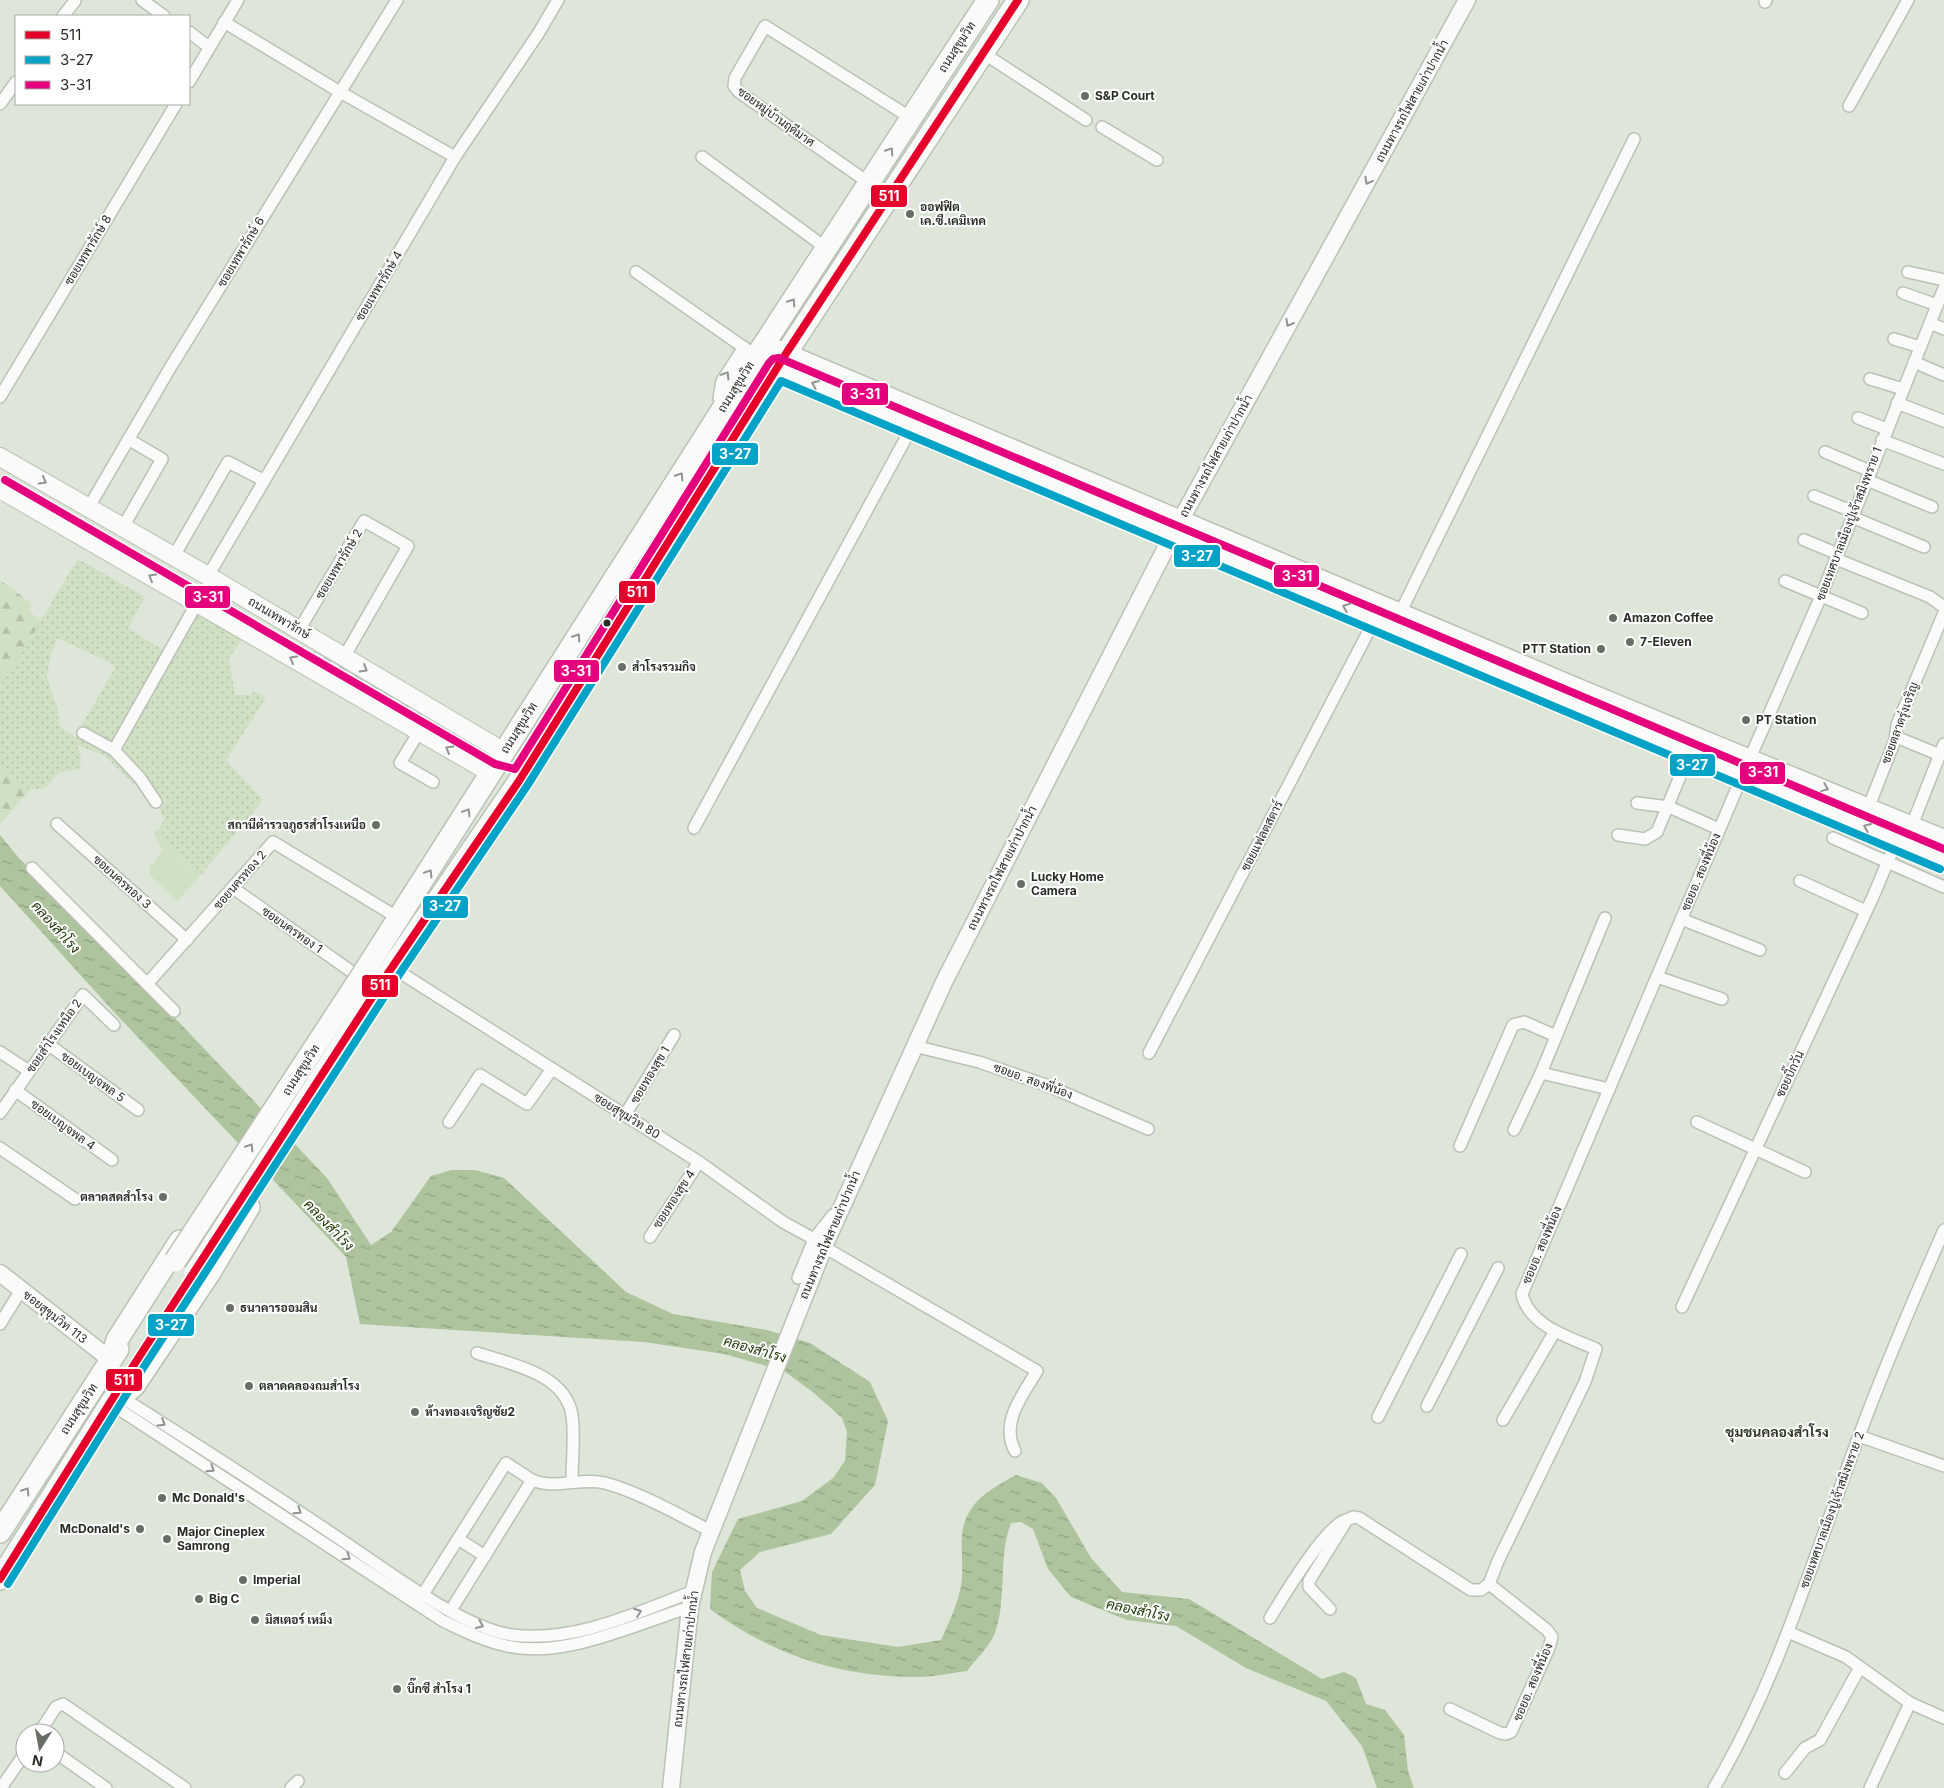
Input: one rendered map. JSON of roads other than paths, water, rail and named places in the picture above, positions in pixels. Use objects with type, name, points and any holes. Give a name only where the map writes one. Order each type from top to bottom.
[{"type":"highway","name":"ถนนสุขุมวิท","points":[[0,1579],[116,1401],[128,1374],[195,1273],[366,975],[442,851],[725,405],[755,351],[826,248],[988,0]]},
{"type":"highway","name":"ถนนสุขุมวิท","points":[[0,1532],[175,1261],[366,975],[428,917],[519,781],[782,360],[1018,0]]},
{"type":"highway","points":[[504,752],[519,781]]},
{"type":"highway","points":[[491,773],[519,781]]},
{"type":"highway","points":[[442,851],[463,864]]},
{"type":"highway","points":[[366,975],[298,1058],[298,1070],[318,1085],[326,1081],[334,1071],[401,974],[420,942],[428,917]]},
{"type":"highway","points":[[110,1360],[117,1340],[225,1171],[234,1166],[246,1172],[256,1193],[254,1200],[134,1386],[116,1401]]},
{"type":"main road","name":"ถนนทางรถไฟสายเก่าปากน้ำ","points":[[671,1788],[692,1599],[703,1552],[774,1376],[819,1243],[839,1212],[914,1046],[1173,534],[1467,0]]},
{"type":"main road","points":[[755,351],[1182,517],[1750,758],[1944,838]]},
{"type":"main road","points":[[782,360],[913,425],[1944,860]]},
{"type":"main road","name":"ถนนเทพารักษ์","points":[[0,457],[174,556],[504,752]]},
{"type":"main road","points":[[0,489],[491,773]]},
{"type":"main road","points":[[1743,774],[1750,758]]},
{"type":"main road","name":"ซอยสุขุมวิท 113","points":[[0,1273],[110,1360]]},
{"type":"street","points":[[142,0],[163,15]]},
{"type":"street","points":[[190,80],[238,0]]},
{"type":"street","name":"ซอยเทพารักษ์ 6","points":[[89,507],[128,439],[397,0]]},
{"type":"street","name":"ซอยเทพารักษ์ 4","points":[[208,576],[455,157],[538,34],[558,0]]},
{"type":"street","points":[[1850,106],[1908,0]]},
{"type":"street","points":[[65,15],[75,1]]},
{"type":"street","points":[[224,22],[340,92],[455,157]]},
{"type":"street","name":"ซอยหมู่บ้านฤดีมาศ","points":[[869,183],[739,92],[734,86],[735,78],[765,26],[911,118]]},
{"type":"street","points":[[190,33],[209,47]]},
{"type":"street","points":[[983,53],[1086,120]]},
{"type":"street","points":[[0,104],[15,83]]},
{"type":"street","name":"ซอยเทพารักษ์ 8","points":[[0,396],[175,105]]},
{"type":"street","points":[[1102,128],[1157,160]]},
{"type":"street","points":[[1402,611],[1634,140]]},
{"type":"street","points":[[702,157],[826,248]]},
{"type":"street","points":[[636,272],[755,351]]},
{"type":"street","points":[[1908,272],[1944,280]]},
{"type":"street","name":"ซอยเทศบาลเมืองปู่เจ้าสมิงพราย 1","points":[[1750,758],[1821,596],[1944,288]]},
{"type":"street","points":[[1903,293],[1937,305]]},
{"type":"street","points":[[1930,324],[1944,329]]},
{"type":"street","points":[[1894,339],[1920,347]]},
{"type":"street","points":[[1914,362],[1944,374]]},
{"type":"street","points":[[1870,379],[1903,389]]},
{"type":"street","points":[[1898,403],[1944,421]]},
{"type":"street","points":[[1858,418],[1944,464]]},
{"type":"street","points":[[694,828],[913,425]]},
{"type":"street","points":[[123,527],[162,459],[128,439]]},
{"type":"street","points":[[1825,452],[1932,506]]},
{"type":"street","points":[[174,556],[228,462],[263,480]]},
{"type":"street","points":[[1814,496],[1924,547]]},
{"type":"street","name":"ซอยเทพารักษ์ 2","points":[[299,630],[364,521],[408,546],[344,657]]},
{"type":"street","points":[[1804,540],[1930,597],[1944,607]]},
{"type":"street","points":[[1785,581],[1862,613]]},
{"type":"street","points":[[114,750],[197,603]]},
{"type":"street","name":"ซอยตลาดรุ่งเจริญ","points":[[1869,806],[1896,737],[1897,725],[1944,613]]},
{"type":"street","name":"ซอยแฟลตสตาร์","points":[[1149,1053],[1375,619]]},
{"type":"street","points":[[1520,681],[1527,664]]},
{"type":"street","points":[[419,732],[400,763],[433,782]]},
{"type":"street","points":[[83,733],[114,750],[140,778],[156,802]]},
{"type":"street","points":[[1896,737],[1942,749],[1912,825]]},
{"type":"street","points":[[1618,835],[1645,839],[1652,837],[1657,832],[1669,808],[1690,752]]},
{"type":"street","name":"ซอยอ. สองพี่น้อง","points":[[1450,1710],[1500,1733],[1506,1734],[1511,1732],[1549,1648],[1552,1637],[1547,1630],[1489,1584],[1502,1553],[1585,1382],[1596,1349],[1555,1331],[1533,1315],[1525,1306],[1522,1294],[1743,774]]},
{"type":"street","points":[[1636,803],[1669,808],[1719,829]]},
{"type":"street","name":"ซอยนครทอง 3","points":[[57,824],[187,940]]},
{"type":"street","points":[[1833,838],[1944,888]]},
{"type":"street","name":"ซอยบิ๊กวัน","points":[[1682,1306],[1866,911],[1897,840]]},
{"type":"street","name":"ซอยนครทอง 2","points":[[147,984],[275,842],[400,919]]},
{"type":"street","points":[[32,868],[174,1011]]},
{"type":"street","points":[[1800,880],[1866,911]]},
{"type":"street","name":"ซอยนครทอง 1","points":[[233,888],[366,975]]},
{"type":"street","points":[[1514,1130],[1541,1073],[1605,918]]},
{"type":"street","points":[[1681,920],[1760,950]]},
{"type":"street","name":"ซอยสุขุมวิท 80","points":[[401,974],[699,1162],[783,1222],[1037,1371],[1010,1421],[1010,1441],[1016,1451]]},
{"type":"street","points":[[1657,977],[1722,999]]},
{"type":"street","name":"ซอยสำโรงเหนือ 2","points":[[0,1113],[83,995],[114,1026]]},
{"type":"street","points":[[1460,1146],[1513,1025],[1524,1022],[1556,1036]]},
{"type":"street","name":"ซอยทองสุข 1","points":[[626,1115],[674,1035]]},
{"type":"street","name":"ซอยเบญจพล 5","points":[[48,1044],[138,1110]]},
{"type":"street","name":"ซอยอ. สองพี่น้อง","points":[[914,1046],[979,1062],[1046,1085],[1148,1129]]},
{"type":"street","points":[[0,1052],[29,1072]]},
{"type":"street","points":[[449,1122],[480,1075],[527,1104],[552,1069]]},
{"type":"street","points":[[1541,1073],[1609,1089]]},
{"type":"street","name":"ซอยเบญจพล 4","points":[[15,1090],[112,1160]]},
{"type":"street","points":[[1697,1122],[1805,1172]]},
{"type":"street","points":[[0,1148],[74,1199]]},
{"type":"street","name":"ซอยทองสุข 4","points":[[650,1237],[699,1162]]},
{"type":"street","name":"ซอยเทศบาลเมืองปู่เจ้าสมิงพราย 2","points":[[1714,1788],[1741,1742],[1788,1632],[1898,1332],[1944,1230]]},
{"type":"street","points":[[798,1278],[819,1243]]},
{"type":"street","points":[[1378,1418],[1461,1254]]},
{"type":"street","points":[[1427,1406],[1498,1268]]},
{"type":"street","points":[[0,1324],[21,1290]]},
{"type":"street","points":[[1503,1420],[1555,1331]]},
{"type":"street","points":[[476,1353],[523,1368],[543,1378],[562,1392],[572,1415],[572,1481]]},
{"type":"street","points":[[116,1401],[421,1598],[444,1620],[476,1636],[508,1646],[542,1649],[579,1645],[598,1632],[692,1599]]},
{"type":"street","points":[[1859,1436],[1944,1466]]},
{"type":"street","points":[[421,1598],[506,1463],[532,1480],[550,1486],[572,1481],[605,1483],[632,1493],[711,1531]]},
{"type":"street","points":[[451,1610],[532,1480]]},
{"type":"street","points":[[1270,1618],[1330,1530],[1338,1523],[1354,1516],[1471,1590],[1481,1590],[1489,1584]]},
{"type":"street","points":[[1330,1609],[1309,1587],[1309,1580],[1347,1520]]},
{"type":"street","points":[[458,1539],[484,1556]]},
{"type":"street","points":[[421,1598],[451,1610],[482,1626],[511,1634],[546,1636],[598,1632],[692,1599]]},
{"type":"street","points":[[1788,1632],[1846,1657],[1860,1669],[1910,1703],[1944,1718]]},
{"type":"street","points":[[508,1646],[511,1634]]},
{"type":"street","points":[[1785,1772],[1805,1748],[1820,1740],[1860,1669]]},
{"type":"street","points":[[1870,1788],[1910,1703]]},
{"type":"street","points":[[46,1723],[56,1707],[62,1704],[69,1706],[185,1788]]},
{"type":"street","points":[[65,1759],[106,1788]]},
{"type":"street","points":[[1,1788],[15,1768]]},
{"type":"water","name":"คลองสำโรง","points":[[0,835],[18,857],[96,935],[327,1178],[371,1245],[391,1232],[431,1176],[452,1170],[475,1170],[504,1178],[626,1292],[673,1314],[767,1330],[810,1343],[870,1382],[888,1421],[875,1485],[831,1534],[760,1552],[740,1570],[745,1591],[757,1608],[821,1635],[898,1647],[941,1640],[954,1610],[961,1586],[962,1535],[968,1514],[980,1498],[1016,1475],[1042,1483],[1056,1498],[1091,1558],[1122,1592],[1189,1599],[1322,1679],[1344,1672],[1356,1678],[1366,1704],[1385,1710],[1404,1735],[1408,1771],[1414,1788],[1377,1788],[1362,1746],[1326,1701],[1246,1668],[1176,1626],[1127,1620],[1071,1597],[1048,1569],[1033,1529],[1021,1522],[1011,1523],[1007,1536],[1003,1563],[1001,1603],[996,1630],[987,1646],[967,1671],[917,1677],[861,1673],[834,1668],[782,1651],[734,1625],[710,1609],[712,1572],[738,1519],[802,1501],[833,1478],[845,1461],[847,1432],[842,1418],[814,1393],[784,1371],[724,1354],[644,1342],[360,1324],[346,1257],[113,1011],[0,886]]},
{"type":"railway","points":[[315,654],[419,715]]},
{"type":"place","name":"S&P Court","points":[[1085,96]]},
{"type":"place","name":"ออฟฟิต เค.ซี.เคมิเทค","points":[[910,214]]},
{"type":"place","name":"Amazon Coffee","points":[[1613,618]]},
{"type":"place","name":"7-Eleven","points":[[1630,642]]},
{"type":"place","name":"PTT Station","points":[[1601,649]]},
{"type":"place","name":"สำโรงรวมกิจ","points":[[622,667]]},
{"type":"place","name":"PT Station","points":[[1746,720]]},
{"type":"place","name":"สถานีตำรวจภูธรสำโรงเหนือ","points":[[376,825]]},
{"type":"place","name":"Lucky Home Camera","points":[[1021,884]]},
{"type":"place","name":"ตลาดสดสำโรง","points":[[163,1197]]},
{"type":"place","name":"ธนาคารออมสิน","points":[[230,1308]]},
{"type":"place","name":"ตลาดคลองถมสำโรง","points":[[249,1386]]},
{"type":"place","name":"ห้างทองเจริญชัย2","points":[[415,1412]]},
{"type":"place","name":"Mc Donald's","points":[[162,1498]]},
{"type":"place","name":"McDonald's","points":[[140,1529]]},
{"type":"place","name":"Major Cineplex Samrong","points":[[167,1539]]},
{"type":"place","name":"Imperial","points":[[243,1580]]},
{"type":"place","name":"Big C","points":[[199,1599]]},
{"type":"place","name":"มิสเตอร์ เหม็ง","points":[[255,1620]]},
{"type":"place","name":"บิ๊กซี สำโรง 1","points":[[397,1689]]},
{"type":"district","name":"ชุมชนคลองสำโรง","points":[[1777,1432]]}]
